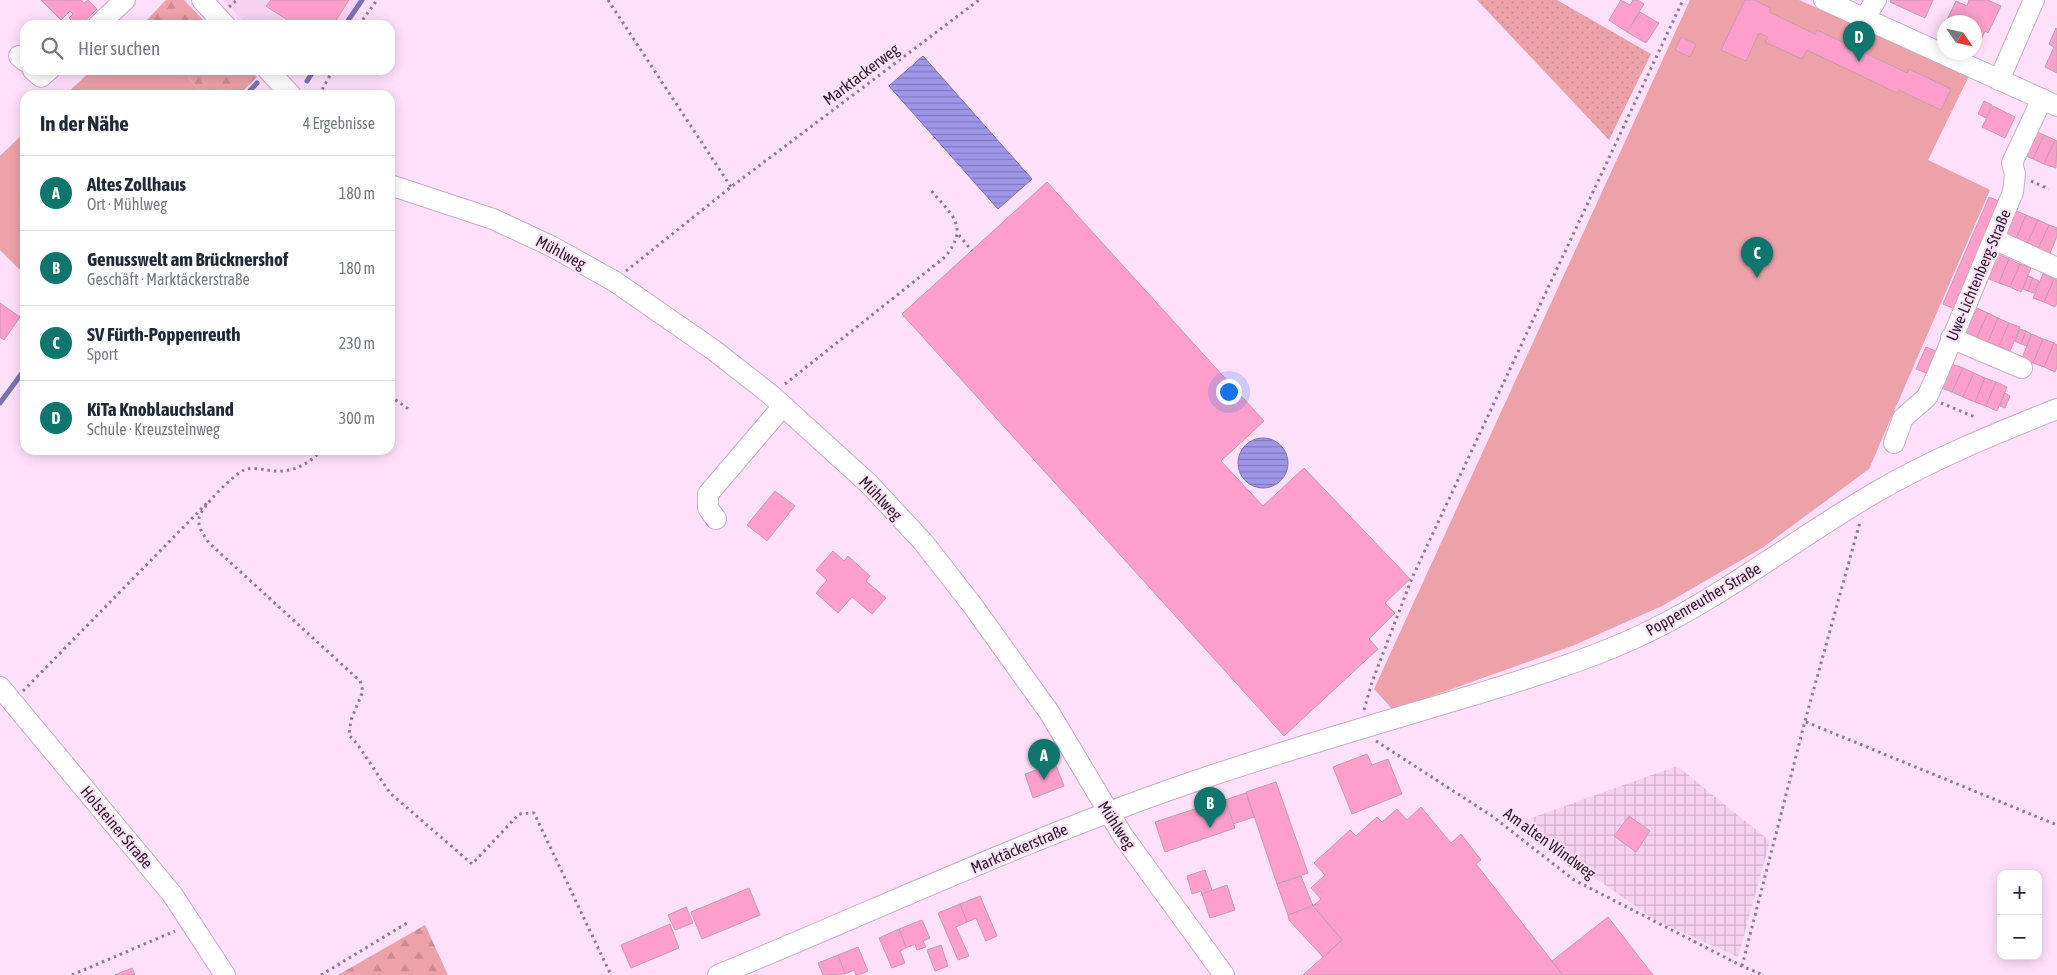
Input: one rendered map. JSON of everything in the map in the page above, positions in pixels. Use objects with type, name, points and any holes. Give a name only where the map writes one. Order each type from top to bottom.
[{"type":"street","points":[[103,20],[125,0]]},
{"type":"street","points":[[202,0],[220,20]]},
{"type":"street","points":[[1824,0],[2050,102]]},
{"type":"street","points":[[1864,19],[1876,0]]},
{"type":"street","points":[[1999,80],[2034,0]]},
{"type":"street","points":[[273,75],[286,90]]},
{"type":"street","name":"Uwe-Lichtenberg-Straße","points":[[1894,443],[1903,418],[1927,397],[2012,192],[2014,174],[2012,163],[2050,102]]},
{"type":"street","name":"Mühlweg","points":[[395,187],[493,219],[551,246],[614,281],[715,351],[777,401],[869,484],[923,542],[973,606],[1049,712],[1108,812],[1145,867],[1224,975]]},
{"type":"street","points":[[1994,239],[2057,268]]},
{"type":"street","points":[[1951,338],[2022,368]]},
{"type":"street","points":[[716,519],[708,508],[708,494],[777,401]]},
{"type":"street","name":"Poppenreuther Straße","points":[[1328,740],[1543,673],[1633,639],[1719,592],[1860,501],[1897,480],[1967,446],[2057,409]]},
{"type":"street","name":"Holsteiner Straße","points":[[6,694],[138,852],[193,924],[225,975]]},
{"type":"street","name":"Marktäckerstraße","points":[[723,974],[1019,847],[1108,812],[1208,777],[1328,740]]},
{"type":"path","points":[[363,20],[377,0]]},
{"type":"path","points":[[608,0],[731,187]]},
{"type":"path","name":"Marktackerweg","points":[[614,281],[731,187],[979,0]]},
{"type":"path","points":[[1358,730],[1372,682],[1412,578],[1683,0]]},
{"type":"path","points":[[322,90],[330,75]]},
{"type":"path","points":[[777,401],[945,257],[954,246],[958,235],[957,222],[929,188]]},
{"type":"path","points":[[958,235],[972,250]]},
{"type":"path","points":[[1927,397],[1975,418]]},
{"type":"path","points":[[395,400],[410,410]]},
{"type":"path","points":[[6,694],[212,498],[244,470],[258,469],[280,472],[297,469],[310,462],[317,455]]},
{"type":"path","points":[[212,498],[199,518],[200,528],[209,543],[360,681],[363,691],[351,720],[350,736],[390,793],[472,864],[519,814],[534,813],[611,975]]},
{"type":"path","points":[[1742,966],[1805,722],[1859,528],[1860,501]]},
{"type":"path","points":[[1805,722],[2057,825]]},
{"type":"path","name":"Am alten Windweg","points":[[1358,730],[1492,816],[1574,880],[1763,975]]},
{"type":"path","points":[[321,975],[407,923]]},
{"type":"path","points":[[72,975],[193,924]]},
{"type":"shaded area","points":[[223,0],[359,0],[345,20],[242,20]]},
{"type":"shaded area","points":[[923,56],[1032,179],[998,209],[889,86]]},
{"type":"shaded area","points":[[1258,438],[1268,438],[1281,445],[1288,458],[1288,468],[1281,481],[1268,488],[1258,488],[1249,484],[1242,477],[1238,468],[1238,458],[1242,449],[1249,442]]},
{"type":"shaded area","points":[[1677,766],[1770,841],[1738,957],[1655,920],[1517,823]]},
{"type":"green space","points":[[166,0],[184,0],[203,20],[147,20]]},
{"type":"green space","points":[[1477,0],[1557,0],[1651,54],[1609,140]]},
{"type":"green space","points":[[1690,0],[1799,0],[1969,76],[1928,160],[1990,190],[1869,469],[1762,548],[1662,606],[1572,646],[1393,710],[1374,689]]},
{"type":"green space","points":[[87,75],[187,75],[199,90],[70,90]]},
{"type":"green space","points":[[187,75],[255,75],[257,77],[244,90],[199,90]]},
{"type":"green space","points":[[20,137],[20,270],[0,250],[0,156]]},
{"type":"green space","points":[[425,925],[448,975],[338,975]]},
{"type":"building","points":[[41,0],[81,0],[84,3],[88,0],[97,9],[86,20],[71,20],[69,18],[73,14],[70,11],[61,20]]},
{"type":"building","points":[[271,0],[349,0],[336,20],[287,20],[266,6]]},
{"type":"building","points":[[1621,0],[1630,5],[1633,0],[1638,0],[1644,4],[1627,32],[1609,20]]},
{"type":"building","points":[[1745,0],[1754,0],[1771,8],[1769,12],[1815,34],[1817,30],[1907,73],[1909,69],[1951,89],[1941,110],[1899,90],[1897,93],[1807,50],[1802,59],[1765,42],[1768,37],[1759,33],[1746,61],[1721,50]]},
{"type":"building","points":[[1891,0],[1933,0],[1925,18],[1890,2]]},
{"type":"building","points":[[1969,0],[1988,0],[2001,6],[1988,33],[1985,31],[1982,38],[1982,15],[1949,15],[1956,1],[1967,6]]},
{"type":"building","points":[[1640,12],[1659,23],[1646,43],[1627,32]]},
{"type":"building","points":[[2056,28],[2057,73],[2045,67],[2054,47],[2049,44]]},
{"type":"building","points":[[1681,37],[1696,44],[1690,57],[1675,50]]},
{"type":"building","points":[[1984,101],[1992,105],[1986,118],[1978,114]]},
{"type":"building","points":[[1993,106],[2015,117],[2005,138],[1982,127]]},
{"type":"building","points":[[2033,130],[2044,135],[2033,159],[2022,154]]},
{"type":"building","points":[[2044,135],[2055,140],[2044,164],[2033,159]]},
{"type":"building","points":[[2055,140],[2057,141],[2056,168],[2044,164]]},
{"type":"building","points":[[1047,182],[1264,421],[1221,461],[1263,506],[1304,468],[1410,579],[1385,603],[1395,613],[1369,639],[1378,649],[1284,736],[902,314]]},
{"type":"building","points":[[1989,197],[2003,203],[1957,310],[1943,304]]},
{"type":"building","points":[[2014,210],[2026,215],[2016,239],[2004,234]]},
{"type":"building","points":[[2026,215],[2038,220],[2027,244],[2016,239]]},
{"type":"building","points":[[2038,220],[2049,225],[2038,249],[2027,244]]},
{"type":"building","points":[[2049,225],[2057,228],[2057,236],[2050,253],[2038,249]]},
{"type":"building","points":[[1998,254],[2009,259],[1999,283],[1987,278]]},
{"type":"building","points":[[2009,259],[2020,264],[2010,287],[1999,283]]},
{"type":"building","points":[[2020,264],[2031,268],[2021,292],[2010,287]]},
{"type":"building","points":[[2043,274],[2054,279],[2044,302],[2033,298]]},
{"type":"building","points":[[2028,276],[2033,278],[2028,291],[2023,289]]},
{"type":"building","points":[[2033,278],[2039,281],[2034,293],[2028,291]]},
{"type":"building","points":[[2054,279],[2057,280],[2057,303],[2055,307],[2044,302]]},
{"type":"building","points":[[0,303],[20,317],[4,340],[0,337]]},
{"type":"building","points":[[1977,308],[1988,313],[1977,337],[1966,332]]},
{"type":"building","points":[[1988,313],[1998,318],[1988,342],[1977,337]]},
{"type":"building","points":[[1998,318],[2009,323],[1999,346],[1988,342]]},
{"type":"building","points":[[2009,323],[2020,327],[2010,351],[1999,346]]},
{"type":"building","points":[[2020,329],[2026,331],[2021,344],[2015,341]]},
{"type":"building","points":[[2026,331],[2031,334],[2027,346],[2021,344]]},
{"type":"building","points":[[2032,334],[2043,339],[2033,363],[2022,358]]},
{"type":"building","points":[[2043,339],[2054,343],[2044,367],[2033,363]]},
{"type":"building","points":[[2054,343],[2057,345],[2057,367],[2055,372],[2044,367]]},
{"type":"building","points":[[1926,347],[1938,352],[1929,374],[1916,369]]},
{"type":"building","points":[[1952,364],[1963,368],[1952,392],[1942,388]]},
{"type":"building","points":[[1963,368],[1974,373],[1963,397],[1952,392]]},
{"type":"building","points":[[1974,373],[1985,378],[1975,402],[1963,397]]},
{"type":"building","points":[[1985,378],[1996,382],[1986,406],[1975,402]]},
{"type":"building","points":[[1996,382],[2007,387],[1997,411],[1986,406]]},
{"type":"building","points":[[2005,393],[2010,396],[2005,408],[2000,406]]},
{"type":"building","points":[[775,491],[795,506],[767,541],[747,525]]},
{"type":"building","points":[[833,551],[844,561],[848,556],[870,576],[866,581],[886,598],[872,614],[852,597],[838,613],[816,593],[827,580],[816,570]]},
{"type":"building","points":[[1367,754],[1372,765],[1388,759],[1402,794],[1352,814],[1333,767]]},
{"type":"building","points":[[1055,763],[1064,786],[1033,798],[1025,774]]},
{"type":"building","points":[[1276,782],[1308,873],[1277,884],[1246,792]]},
{"type":"building","points":[[1246,793],[1254,817],[1233,824],[1225,800]]},
{"type":"building","points":[[1225,799],[1235,828],[1165,852],[1155,822]]},
{"type":"building","points":[[1421,807],[1451,843],[1461,834],[1481,860],[1476,864],[1563,975],[1303,975],[1342,940],[1313,906],[1321,899],[1311,888],[1325,875],[1314,863],[1350,830],[1356,836],[1377,817],[1382,822],[1397,809],[1407,820]]},
{"type":"building","points":[[1629,816],[1650,831],[1636,852],[1614,836]]},
{"type":"building","points":[[1205,870],[1212,890],[1202,894],[1201,891],[1192,894],[1187,876]]},
{"type":"building","points":[[1301,876],[1313,906],[1288,915],[1277,884]]},
{"type":"building","points":[[1227,885],[1235,910],[1210,918],[1202,894]]},
{"type":"building","points":[[749,888],[760,915],[702,939],[691,912]]},
{"type":"building","points":[[980,896],[997,936],[986,941],[976,918],[967,922],[960,904]]},
{"type":"building","points":[[960,904],[967,922],[956,927],[969,956],[958,960],[938,913]]},
{"type":"building","points":[[1313,906],[1342,940],[1323,957],[1289,920],[1288,915]]},
{"type":"building","points":[[686,907],[693,923],[675,930],[668,915]]},
{"type":"building","points":[[1608,917],[1653,975],[1563,975],[1552,961]]},
{"type":"building","points":[[922,920],[930,938],[923,941],[926,947],[917,950],[915,944],[906,948],[899,929]]},
{"type":"building","points":[[670,924],[679,948],[631,968],[621,945]]},
{"type":"building","points":[[899,929],[906,948],[900,951],[905,963],[892,968],[879,938]]},
{"type":"building","points":[[941,945],[948,966],[935,971],[927,950]]},
{"type":"building","points":[[858,947],[868,971],[856,975],[854,970],[845,974],[838,955]]},
{"type":"building","points":[[838,955],[845,974],[823,975],[818,963]]},
{"type":"building","points":[[132,968],[135,975],[115,975]]},
{"type":"waterway","points":[[348,20],[362,0]]},
{"type":"waterway","points":[[307,81],[311,75]]},
{"type":"waterway","points":[[251,90],[257,83]]},
{"type":"waterway","points":[[0,403],[20,376]]},
{"type":"place","name":"KiTa Knoblauchsland","points":[[1859,62]]},
{"type":"place","name":"SV Fürth-Poppenreuth","points":[[1757,278]]},
{"type":"place","name":"Altes Zollhaus","points":[[1044,780]]},
{"type":"place","name":"Genusswelt am Brücknershof","points":[[1210,828]]}]
